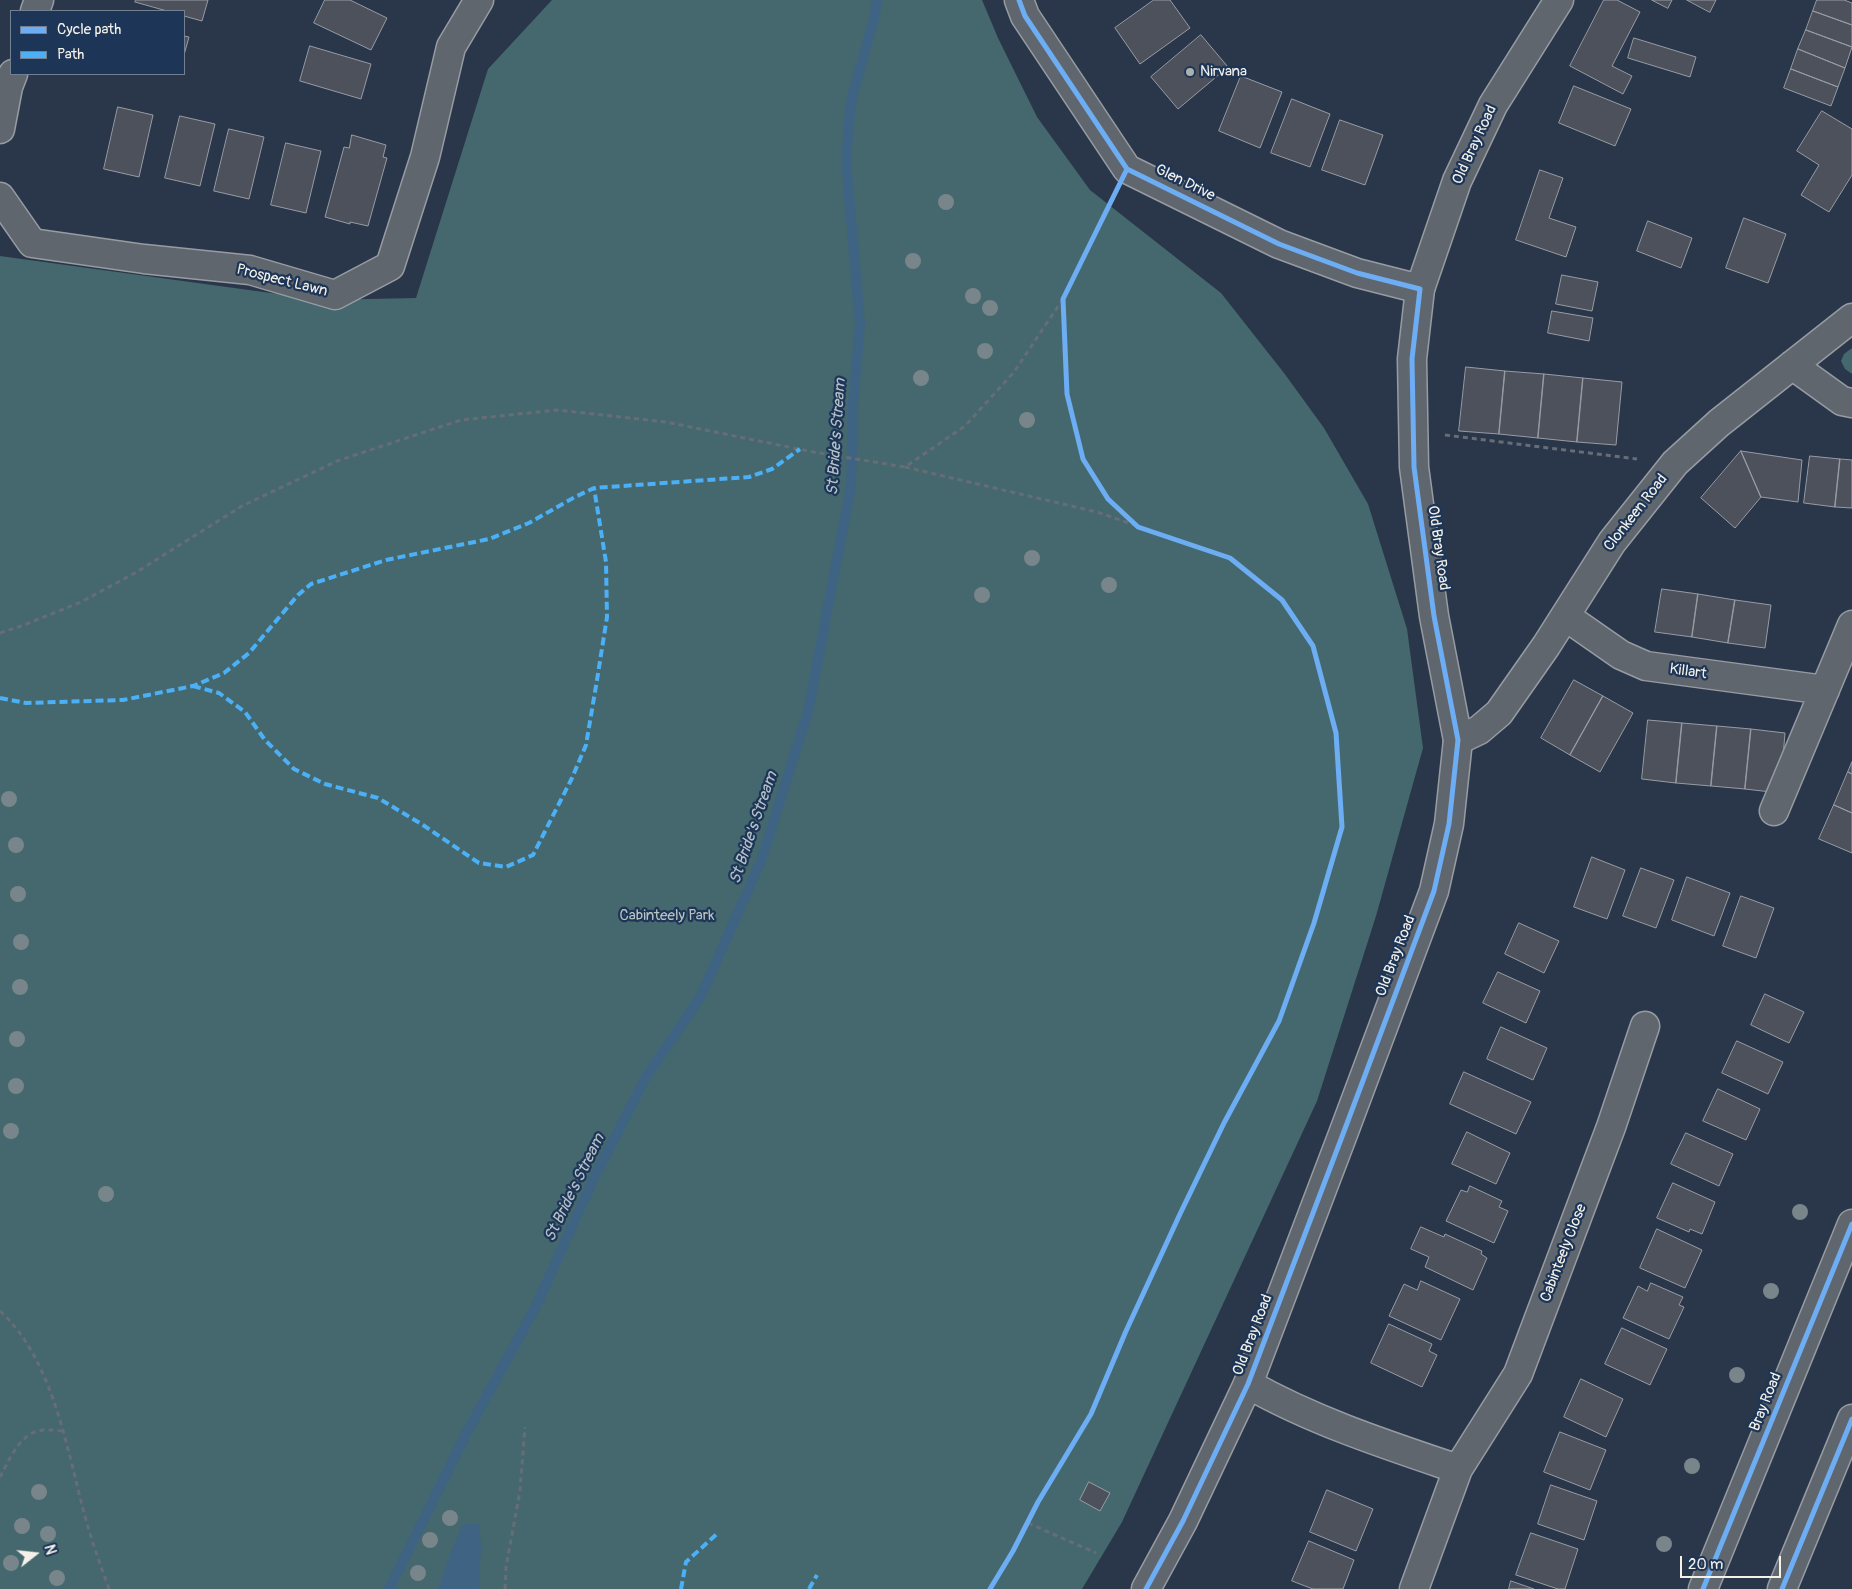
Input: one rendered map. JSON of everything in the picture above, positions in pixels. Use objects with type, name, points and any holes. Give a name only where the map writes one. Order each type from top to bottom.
[{"type":"main road","name":"Prospect Lawn","points":[[0,197],[32,243],[144,259],[250,270],[335,295],[390,266],[425,157],[451,47],[479,0]]},
{"type":"main road","points":[[1019,0],[1025,16],[1127,169]]},
{"type":"main road","name":"Old Bray Road","points":[[1146,1589],[1183,1521],[1248,1384],[1434,891],[1449,824],[1458,740],[1434,616],[1414,467],[1412,359],[1420,289],[1457,181],[1493,105],[1559,0]]},
{"type":"main road","points":[[0,129],[12,75]]},
{"type":"main road","name":"Glen Drive","points":[[1127,169],[1279,244],[1357,273],[1420,289]]},
{"type":"main road","name":"Clonkeen Road","points":[[1458,740],[1479,730],[1499,713],[1546,646],[1612,542],[1675,464],[1719,423],[1852,318]]},
{"type":"main road","points":[[1792,365],[1842,401],[1852,403]]},
{"type":"main road","name":"Killart","points":[[1565,616],[1621,655],[1646,666],[1825,690]]},
{"type":"main road","points":[[1774,811],[1852,625]]},
{"type":"main road","name":"Cabinteely Close","points":[[1414,1589],[1458,1470],[1518,1374],[1612,1127],[1645,1026]]},
{"type":"main road","name":"Bray Road","points":[[1703,1589],[1852,1224]]},
{"type":"main road","points":[[1248,1384],[1276,1400],[1391,1446],[1458,1470]]},
{"type":"main road","points":[[1782,1589],[1852,1418]]},
{"type":"path","points":[[904,467],[965,426],[1014,372],[1062,299],[1127,169]]},
{"type":"path","points":[[1062,299],[1068,394],[1083,459],[1108,500],[1138,527]]},
{"type":"path","points":[[0,633],[81,602],[135,573],[242,506],[337,461],[461,420],[557,410],[666,422],[813,452],[904,467],[1097,512],[1230,558],[1282,600],[1313,646],[1336,733],[1342,827],[1314,923],[1280,1021],[1224,1123],[1126,1331],[1091,1414],[1038,1502],[1013,1551],[990,1589]]},
{"type":"path","points":[[1414,432],[1675,464]]},
{"type":"path","points":[[0,1310],[24,1339],[55,1400],[94,1548],[109,1589]]},
{"type":"path","points":[[505,1589],[506,1567],[520,1491],[525,1427]]},
{"type":"path","points":[[0,1477],[18,1446],[31,1433],[43,1430],[63,1431]]},
{"type":"path","points":[[1028,1523],[1096,1553]]},
{"type":"green space","name":"Cabinteely Park","points":[[552,0],[982,0],[998,38],[1037,117],[1090,190],[1221,293],[1284,373],[1324,428],[1368,504],[1407,629],[1423,748],[1376,916],[1317,1101],[1122,1522],[1082,1589],[0,1589],[0,256],[322,300],[416,298],[488,69]]},
{"type":"green space","points":[[1852,348],[1852,374],[1845,369],[1841,361],[1844,354]]},
{"type":"water","points":[[463,1524],[479,1524],[481,1546],[479,1589],[438,1589],[449,1557]]},
{"type":"building","points":[[136,0],[208,0],[202,21],[185,16],[185,10],[163,10],[135,2]]},
{"type":"building","points":[[325,0],[350,0],[387,18],[371,50],[314,23]]},
{"type":"building","points":[[1154,0],[1170,0],[1190,28],[1140,64],[1115,28]]},
{"type":"building","points":[[1604,0],[1617,0],[1640,12],[1612,66],[1632,76],[1623,94],[1570,66]]},
{"type":"building","points":[[1652,0],[1672,0],[1668,8]]},
{"type":"building","points":[[1687,0],[1716,0],[1710,12]]},
{"type":"building","points":[[1817,0],[1844,0],[1852,3],[1852,25],[1813,11]]},
{"type":"building","points":[[1813,11],[1852,25],[1852,47],[1806,30]]},
{"type":"building","points":[[1806,30],[1852,47],[1845,68],[1798,49]]},
{"type":"building","name":"Nirvana","points":[[1201,35],[1228,67],[1178,109],[1151,77]]},
{"type":"building","points":[[185,36],[189,37],[185,51]]},
{"type":"building","points":[[1634,38],[1696,57],[1690,77],[1628,58]]},
{"type":"building","points":[[310,46],[371,64],[361,99],[300,81]]},
{"type":"building","points":[[1798,49],[1845,68],[1838,87],[1791,69]]},
{"type":"building","points":[[1791,69],[1838,87],[1831,106],[1784,88]]},
{"type":"building","points":[[1241,76],[1282,92],[1260,148],[1219,131]]},
{"type":"building","points":[[1574,86],[1631,109],[1615,146],[1559,123]]},
{"type":"building","points":[[1292,99],[1330,114],[1310,167],[1271,153]]},
{"type":"building","points":[[118,107],[153,115],[139,177],[104,169]]},
{"type":"building","points":[[1822,111],[1852,129],[1852,175],[1829,212],[1801,195],[1819,165],[1797,151]]},
{"type":"building","points":[[180,116],[215,124],[200,186],[165,178]]},
{"type":"building","points":[[1340,120],[1383,135],[1365,185],[1322,170]]},
{"type":"building","points":[[229,129],[264,137],[249,199],[214,191]]},
{"type":"building","points":[[352,135],[386,145],[383,157],[387,158],[368,226],[350,222],[350,224],[325,217],[344,147],[349,148]]},
{"type":"building","points":[[286,143],[321,151],[306,213],[271,205]]},
{"type":"building","points":[[1540,170],[1563,178],[1549,218],[1576,227],[1566,257],[1516,240]]},
{"type":"building","points":[[1744,218],[1786,234],[1768,283],[1726,268]]},
{"type":"building","points":[[1648,221],[1692,238],[1681,268],[1637,251]]},
{"type":"building","points":[[1562,275],[1598,282],[1592,311],[1556,304]]},
{"type":"building","points":[[1552,311],[1593,318],[1589,341],[1548,333]]},
{"type":"building","points":[[1466,367],[1505,371],[1499,434],[1459,431]]},
{"type":"building","points":[[1505,371],[1544,374],[1538,438],[1499,434]]},
{"type":"building","points":[[1544,374],[1583,378],[1577,442],[1538,438]]},
{"type":"building","points":[[1583,378],[1622,382],[1616,445],[1577,442]]},
{"type":"building","points":[[1741,451],[1761,497],[1735,528],[1701,498]]},
{"type":"building","points":[[1741,451],[1802,460],[1798,502],[1761,497]]},
{"type":"building","points":[[1810,456],[1840,459],[1835,507],[1804,503]]},
{"type":"building","points":[[1840,459],[1852,460],[1852,508],[1835,507]]},
{"type":"building","points":[[1662,589],[1698,594],[1692,637],[1655,632]]},
{"type":"building","points":[[1698,594],[1735,600],[1728,643],[1692,637]]},
{"type":"building","points":[[1735,600],[1771,605],[1765,648],[1728,643]]},
{"type":"building","points":[[1574,680],[1603,696],[1570,755],[1541,738]]},
{"type":"building","points":[[1603,696],[1633,713],[1600,772],[1570,755]]},
{"type":"building","points":[[1648,720],[1682,723],[1676,783],[1642,779]]},
{"type":"building","points":[[1682,723],[1717,726],[1711,786],[1676,783]]},
{"type":"building","points":[[1717,726],[1751,729],[1745,789],[1711,786]]},
{"type":"building","points":[[1751,729],[1785,733],[1780,793],[1745,789]]},
{"type":"building","points":[[1852,762],[1852,774],[1848,772]]},
{"type":"building","points":[[1848,772],[1852,774],[1852,813],[1834,805]]},
{"type":"building","points":[[1834,805],[1852,813],[1852,853],[1819,839]]},
{"type":"building","points":[[1592,857],[1625,870],[1607,919],[1574,907]]},
{"type":"building","points":[[1641,868],[1674,880],[1656,928],[1623,916]]},
{"type":"building","points":[[1687,877],[1730,893],[1714,936],[1672,920]]},
{"type":"building","points":[[1741,896],[1774,908],[1756,958],[1723,946]]},
{"type":"building","points":[[1519,923],[1559,941],[1544,973],[1505,954]]},
{"type":"building","points":[[1498,972],[1540,991],[1526,1023],[1483,1003]]},
{"type":"building","points":[[1765,994],[1804,1012],[1789,1043],[1751,1025]]},
{"type":"building","points":[[1501,1027],[1547,1048],[1533,1080],[1487,1059]]},
{"type":"building","points":[[1737,1041],[1783,1062],[1768,1094],[1722,1073]]},
{"type":"building","points":[[1464,1072],[1531,1102],[1516,1134],[1450,1104]]},
{"type":"building","points":[[1718,1089],[1760,1109],[1746,1140],[1703,1121]]},
{"type":"building","points":[[1467,1132],[1510,1153],[1496,1184],[1452,1164]]},
{"type":"building","points":[[1686,1133],[1733,1154],[1719,1186],[1671,1164]]},
{"type":"building","points":[[1673,1183],[1715,1202],[1702,1234],[1690,1229],[1689,1232],[1657,1218]]},
{"type":"building","points":[[1470,1186],[1502,1201],[1499,1207],[1508,1211],[1494,1243],[1446,1221],[1461,1190],[1467,1192]]},
{"type":"building","points":[[1421,1227],[1444,1237],[1445,1234],[1482,1251],[1481,1254],[1487,1258],[1473,1290],[1425,1267],[1429,1257],[1411,1249]]},
{"type":"building","points":[[1657,1229],[1702,1250],[1685,1288],[1640,1268]]},
{"type":"building","points":[[1421,1281],[1460,1299],[1441,1340],[1389,1316],[1404,1284],[1417,1290]]},
{"type":"building","points":[[1651,1283],[1683,1297],[1679,1305],[1684,1307],[1669,1339],[1623,1318],[1638,1286],[1647,1291]]},
{"type":"building","points":[[1389,1324],[1432,1344],[1429,1351],[1437,1355],[1422,1387],[1371,1363]]},
{"type":"building","points":[[1622,1328],[1667,1349],[1650,1385],[1605,1364]]},
{"type":"building","points":[[1581,1379],[1623,1399],[1606,1437],[1564,1417]]},
{"type":"building","points":[[1560,1432],[1606,1450],[1590,1490],[1544,1472]]},
{"type":"building","points":[[1089,1482],[1110,1493],[1100,1511],[1080,1500]]},
{"type":"building","points":[[1551,1485],[1597,1501],[1584,1540],[1538,1524]]},
{"type":"building","points":[[1327,1490],[1373,1509],[1356,1551],[1310,1532]]},
{"type":"building","points":[[1531,1533],[1578,1549],[1565,1589],[1558,1589],[1516,1575]]},
{"type":"building","points":[[1309,1541],[1354,1560],[1343,1589],[1313,1589],[1292,1581]]},
{"type":"building","points":[[1511,1581],[1534,1589],[1509,1589]]},
{"type":"waterway","name":"St Bride's Stream","points":[[389,1589],[467,1432],[535,1308],[594,1178],[646,1077],[701,996],[761,861],[808,712],[851,486],[853,405],[860,324],[846,159],[851,101],[875,15],[877,0]]},
{"type":"marked path","points":[[0,698],[26,703],[123,700],[193,686],[224,673],[249,653],[298,595],[311,584],[386,560],[489,539],[529,523],[594,488],[749,477],[772,469],[800,449]]},
{"type":"marked path","points":[[193,686],[219,693],[245,712],[265,740],[294,769],[325,784],[378,798],[423,825],[479,863],[506,867],[533,855],[572,778],[586,745],[597,680],[607,617],[606,562],[594,488]]},
{"type":"marked path","points":[[681,1589],[686,1562],[719,1532]]},
{"type":"marked path","points":[[809,1589],[817,1575]]},
{"type":"cycle path","points":[[1019,0],[1025,16],[1127,169],[1279,244],[1357,273],[1420,289],[1412,359],[1414,467],[1434,616],[1458,740],[1449,824],[1434,891],[1248,1384],[1183,1521],[1146,1589]]},
{"type":"cycle path","points":[[990,1589],[1013,1551],[1038,1502],[1091,1414],[1126,1331],[1180,1214],[1224,1123],[1279,1021],[1314,923],[1342,827],[1336,733],[1313,646],[1282,600],[1230,558],[1138,527],[1108,499],[1083,459],[1067,394],[1063,299],[1127,169]]},
{"type":"cycle path","points":[[1703,1589],[1852,1224]]},
{"type":"cycle path","points":[[1782,1589],[1852,1419]]},
{"type":"place","name":"Nirvana","points":[[1190,72]]}]
